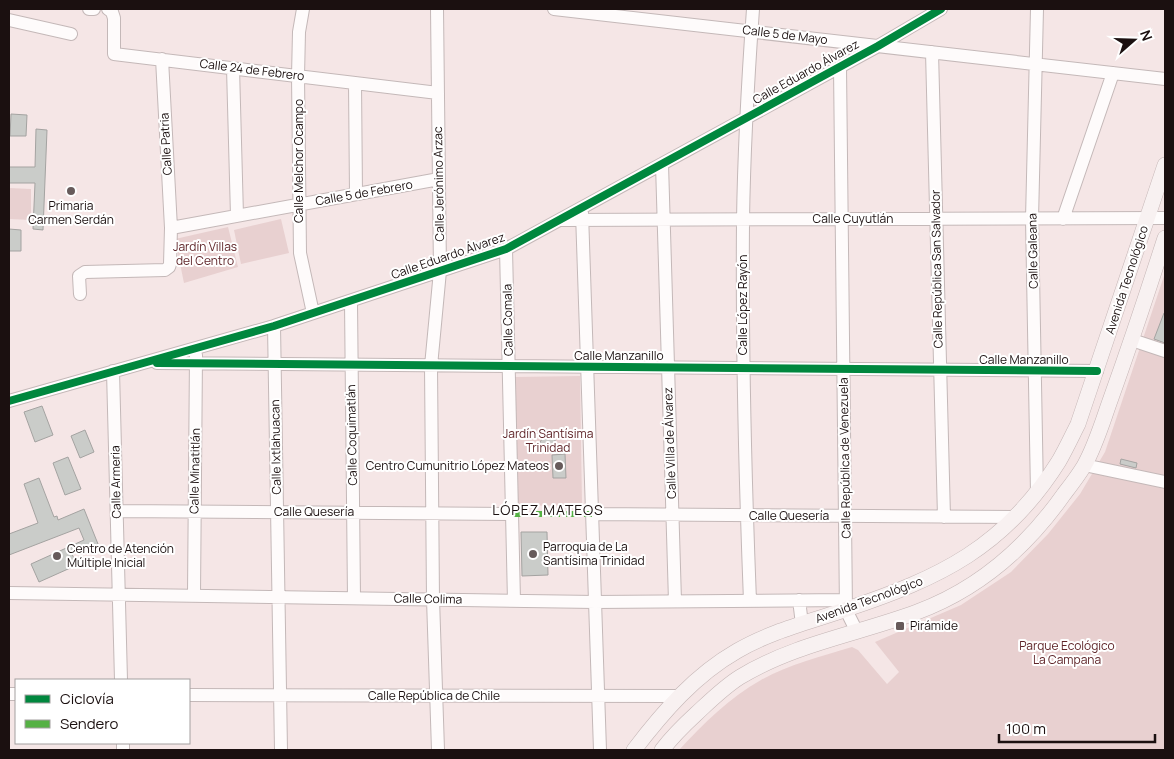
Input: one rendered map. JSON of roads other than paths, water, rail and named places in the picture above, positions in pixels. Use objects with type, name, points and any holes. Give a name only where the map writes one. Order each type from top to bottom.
[{"type":"main road","name":"Avenida Tecnológico","points":[[634,750],[678,696],[737,650],[846,605],[914,585],[957,564],[988,542],[1015,517],[1036,493],[1059,460],[1078,424],[1165,166]]},
{"type":"main road","name":"Avenida Tecnológico","points":[[662,750],[710,700],[739,678],[781,656],[916,612],[948,598],[996,568],[1016,552],[1050,513],[1084,465],[1132,340],[1165,238]]},
{"type":"street","points":[[89,9],[94,9]]},
{"type":"street","name":"Calle 24 de Febrero","points":[[108,9],[112,12],[114,18],[114,54],[438,93]]},
{"type":"street","name":"Calle Melchor Ocampo","points":[[303,9],[299,32],[298,76],[300,253],[313,313]]},
{"type":"street","name":"Calle Jerónimo Arzac","points":[[437,9],[440,271],[431,366],[433,599],[438,750]]},
{"type":"street","name":"Calle 5 de Mayo","points":[[554,9],[1165,79]]},
{"type":"street","name":"Calle López Rayón","points":[[750,601],[743,368],[743,220],[746,118],[753,9]]},
{"type":"street","name":"Calle Eduardo Álvarez","points":[[582,214],[662,164],[878,46],[941,9]]},
{"type":"street","name":"Calle Galeana","points":[[1036,493],[1032,219],[1037,9]]},
{"type":"street","points":[[9,20],[71,34]]},
{"type":"street","name":"Calle República San Salvador","points":[[932,52],[944,517]]},
{"type":"street","name":"Calle Patria","points":[[80,294],[78,276],[85,272],[165,270],[169,267],[171,228],[162,59]]},
{"type":"street","name":"Calle República de Venezuela","points":[[840,67],[846,605]]},
{"type":"street","points":[[233,68],[238,216]]},
{"type":"street","points":[[1063,219],[1113,73]]},
{"type":"street","points":[[355,83],[356,194]]},
{"type":"street","name":"Calle Villa de Álvarez","points":[[662,164],[675,601]]},
{"type":"street","name":"Calle 5 de Febrero","points":[[171,228],[439,179]]},
{"type":"street","points":[[582,214],[600,750]]},
{"type":"street","name":"Calle Cuyutlán","points":[[559,220],[582,214],[664,220],[1165,218]]},
{"type":"street","name":"Calle Eduardo Álvarez","points":[[9,401],[274,326],[351,302],[506,249],[559,220]]},
{"type":"street","name":"Calle Comala","points":[[506,249],[514,601]]},
{"type":"street","name":"Calle Coquimatlán","points":[[351,302],[354,598]]},
{"type":"street","name":"Calle Ixtlahuacan","points":[[274,326],[281,750]]},
{"type":"street","points":[[1132,340],[1165,351]]},
{"type":"street","name":"Calle Minatitlán","points":[[194,595],[196,348]]},
{"type":"street","name":"Calle Manzanillo","points":[[141,363],[1097,371]]},
{"type":"street","name":"Calle Armeria","points":[[114,371],[121,679]]},
{"type":"street","points":[[1084,465],[1165,482]]},
{"type":"street","name":"Calle Quesería","points":[[117,511],[512,514]]},
{"type":"street","name":"Calle Quesería","points":[[592,514],[1015,517]]},
{"type":"street","name":"Calle Colima","points":[[9,593],[595,602],[799,600],[846,605]]},
{"type":"street","points":[[799,600],[802,624]]},
{"type":"street","points":[[846,605],[856,630]]},
{"type":"street","name":"Calle República de Chile","points":[[190,695],[678,696]]},
{"type":"place","name":"Primaria Carmen Serdán","points":[[71,191]]},
{"type":"place","name":"Centro Cumunitrio López Mateos","points":[[559,466]]},
{"type":"place","name":"Parroquia de La Santísima Trinidad","points":[[533,554]]},
{"type":"place","name":"Centro de Atención Múltiple Inicial","points":[[57,556]]},
{"type":"place","name":"Pirámide","points":[[900,626]]},
{"type":"district","name":"LÓPEZ MATEOS","points":[[548,510]]},
{"type":"park label","name":"Jardín Villas del Centro","points":[[205,254]]},
{"type":"park label","name":"Jardín Santísima Trinidad","points":[[548,441]]},
{"type":"park label","name":"Parque Ecológico La Campana","points":[[1067,653]]}]
